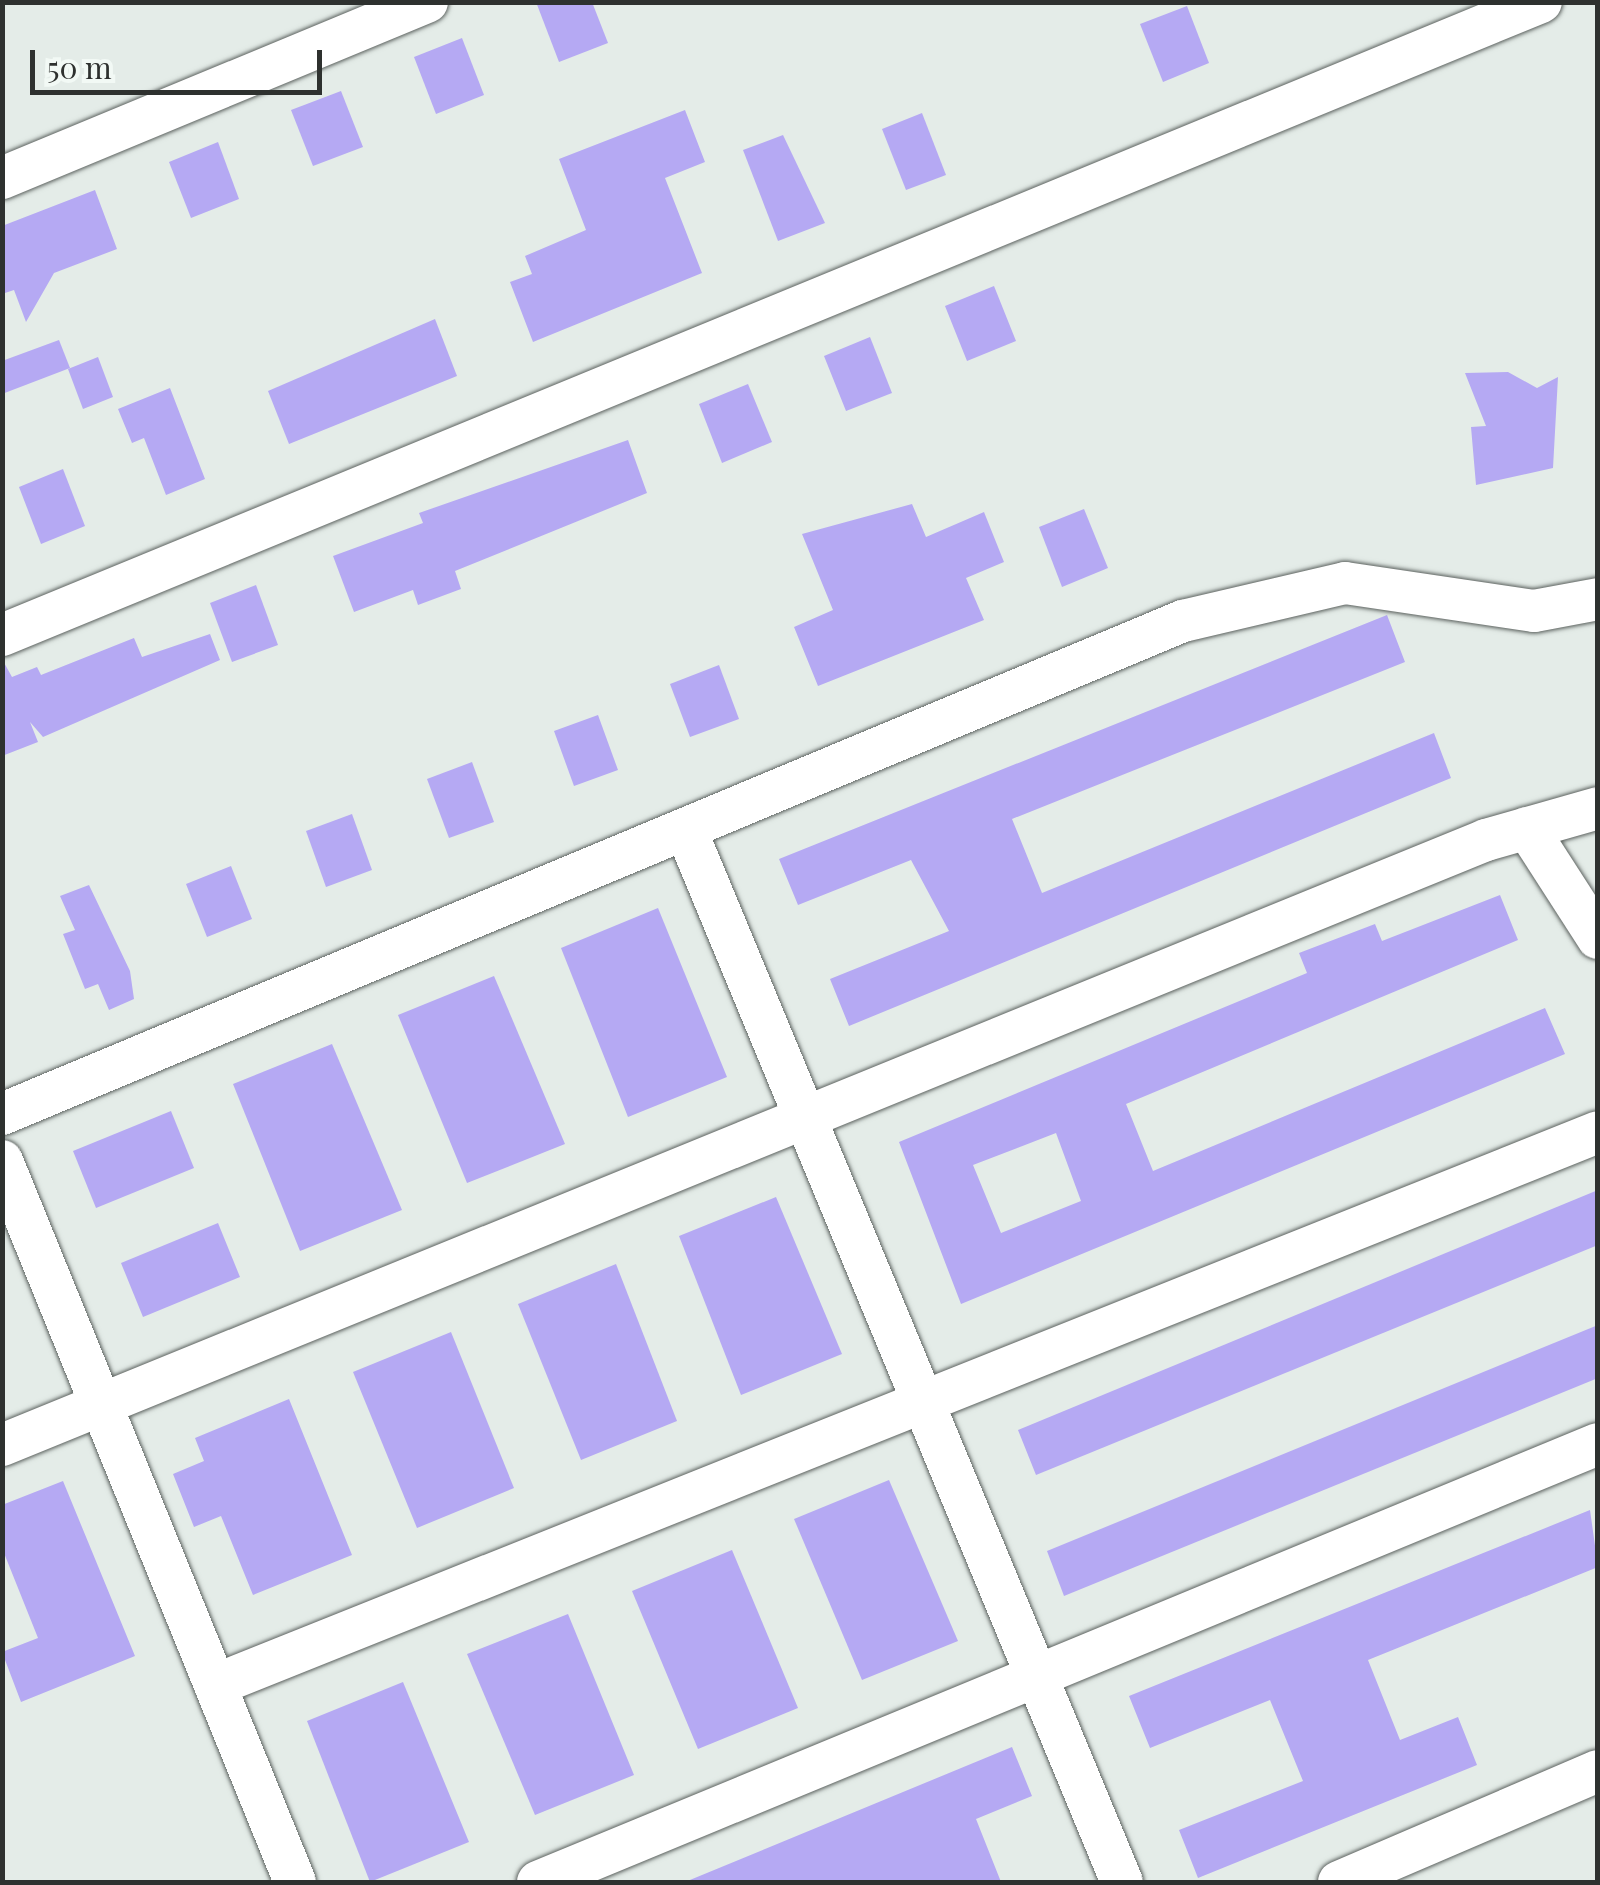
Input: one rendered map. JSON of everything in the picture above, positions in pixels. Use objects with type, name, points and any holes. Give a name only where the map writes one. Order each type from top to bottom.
[{"type":"street","points":[[2,178],[426,2]]},
{"type":"street","points":[[2,635],[1541,2]]},
{"type":"street","points":[[2,1114],[688,835],[1182,620],[1279,592],[1344,583],[1534,611],[1598,600]]},
{"type":"street","points":[[2,1446],[805,1117],[1528,828],[1598,808]]},
{"type":"street","points":[[1528,828],[1598,938]]},
{"type":"street","points":[[688,835],[1122,1882]]},
{"type":"street","points":[[216,1685],[922,1399],[1598,1132]]},
{"type":"street","points":[[2,1161],[295,1882]]},
{"type":"street","points":[[538,1882],[1039,1681],[1598,1444]]},
{"type":"street","points":[[1339,1882],[1598,1771]]},
{"type":"building","points":[[536,2],[592,2],[608,43],[559,62]]},
{"type":"building","points":[[1187,6],[1209,63],[1163,82],[1140,24]]},
{"type":"building","points":[[462,38],[484,95],[436,114],[414,57]]},
{"type":"building","points":[[341,91],[363,147],[313,166],[291,110]]},
{"type":"building","points":[[685,110],[705,162],[665,178],[702,273],[533,342],[510,282],[532,274],[525,256],[586,230],[559,159]]},
{"type":"building","points":[[922,113],[946,175],[906,190],[882,129]]},
{"type":"building","points":[[783,135],[825,223],[778,241],[743,150]]},
{"type":"building","points":[[218,142],[239,199],[191,218],[169,162]]},
{"type":"building","points":[[95,190],[117,249],[54,273],[26,322],[14,290],[2,294],[2,226]]},
{"type":"building","points":[[994,286],[1016,341],[967,361],[945,306]]},
{"type":"building","points":[[435,319],[457,376],[289,444],[268,391]]},
{"type":"building","points":[[870,337],[892,393],[846,411],[824,356]]},
{"type":"building","points":[[59,340],[70,368],[2,394],[2,361]]},
{"type":"building","points":[[98,357],[113,397],[83,409],[68,369]]},
{"type":"building","points":[[1508,372],[1537,388],[1558,377],[1553,468],[1476,485],[1471,427],[1486,426],[1465,373]]},
{"type":"building","points":[[748,384],[772,442],[722,463],[699,404]]},
{"type":"building","points":[[170,388],[205,479],[166,495],[144,438],[132,443],[118,409]]},
{"type":"building","points":[[628,440],[647,493],[455,571],[461,589],[418,605],[413,590],[354,612],[333,556],[423,523],[419,513]]},
{"type":"building","points":[[63,469],[85,526],[41,544],[19,487]]},
{"type":"building","points":[[912,504],[926,537],[984,512],[1004,562],[966,578],[984,620],[818,686],[794,627],[833,610],[802,534]]},
{"type":"building","points":[[1084,509],[1108,568],[1062,587],[1039,527]]},
{"type":"building","points":[[256,585],[278,645],[232,662],[210,603]]},
{"type":"building","points":[[1387,615],[1405,662],[1012,819],[1042,893],[1434,733],[1451,778],[849,1026],[830,979],[949,931],[911,860],[798,905],[779,859]]},
{"type":"building","points":[[210,634],[220,660],[43,737],[30,722],[38,742],[2,756],[2,659],[12,677],[37,667],[41,675],[134,638],[142,657]]},
{"type":"building","points":[[719,665],[739,719],[690,737],[670,684]]},
{"type":"building","points":[[598,715],[618,770],[574,786],[554,731]]},
{"type":"building","points":[[472,762],[494,822],[449,838],[427,779]]},
{"type":"building","points":[[352,814],[372,870],[326,887],[306,831]]},
{"type":"building","points":[[231,866],[252,919],[207,937],[186,884]]},
{"type":"building","points":[[89,885],[130,971],[134,999],[109,1010],[98,984],[85,989],[63,934],[75,930],[60,896]]},
{"type":"building","points":[[1500,895],[1518,940],[1126,1104],[1153,1171],[1545,1008],[1565,1054],[961,1304],[899,1142],[1307,973],[1299,953],[1375,924],[1382,941]],"holes":[[[1056,1133],[1081,1201],[1001,1233],[973,1165]]]},
{"type":"building","points":[[658,908],[727,1077],[628,1117],[561,948]]},
{"type":"building","points":[[494,976],[565,1144],[467,1183],[398,1015]]},
{"type":"building","points":[[332,1044],[402,1210],[300,1251],[233,1084]]},
{"type":"building","points":[[171,1111],[194,1168],[96,1208],[73,1151]]},
{"type":"building","points":[[1598,1190],[1598,1245],[1036,1475],[1018,1430]]},
{"type":"building","points":[[776,1197],[842,1354],[741,1395],[679,1236]]},
{"type":"building","points":[[218,1223],[240,1277],[143,1317],[121,1263]]},
{"type":"building","points":[[616,1264],[677,1421],[581,1460],[518,1304]]},
{"type":"building","points":[[1598,1325],[1598,1378],[1064,1596],[1047,1551]]},
{"type":"building","points":[[451,1332],[514,1488],[417,1528],[353,1372]]},
{"type":"building","points":[[289,1399],[352,1555],[253,1595],[221,1516],[194,1527],[173,1474],[204,1461],[195,1438]]},
{"type":"building","points":[[889,1480],[958,1641],[862,1680],[794,1519]]},
{"type":"building","points":[[63,1481],[135,1656],[21,1702],[2,1652],[38,1638],[2,1548],[2,1505]]},
{"type":"building","points":[[1590,1510],[1598,1567],[1368,1660],[1400,1740],[1458,1717],[1477,1765],[1198,1878],[1179,1830],[1303,1781],[1270,1700],[1150,1748],[1129,1696]]},
{"type":"building","points":[[732,1550],[798,1708],[698,1749],[632,1591]]},
{"type":"building","points":[[568,1614],[634,1775],[535,1815],[467,1654]]},
{"type":"building","points":[[403,1682],[469,1842],[370,1882],[307,1721]]},
{"type":"building","points":[[1012,1747],[1032,1796],[976,1819],[1001,1882],[685,1882]]}]
